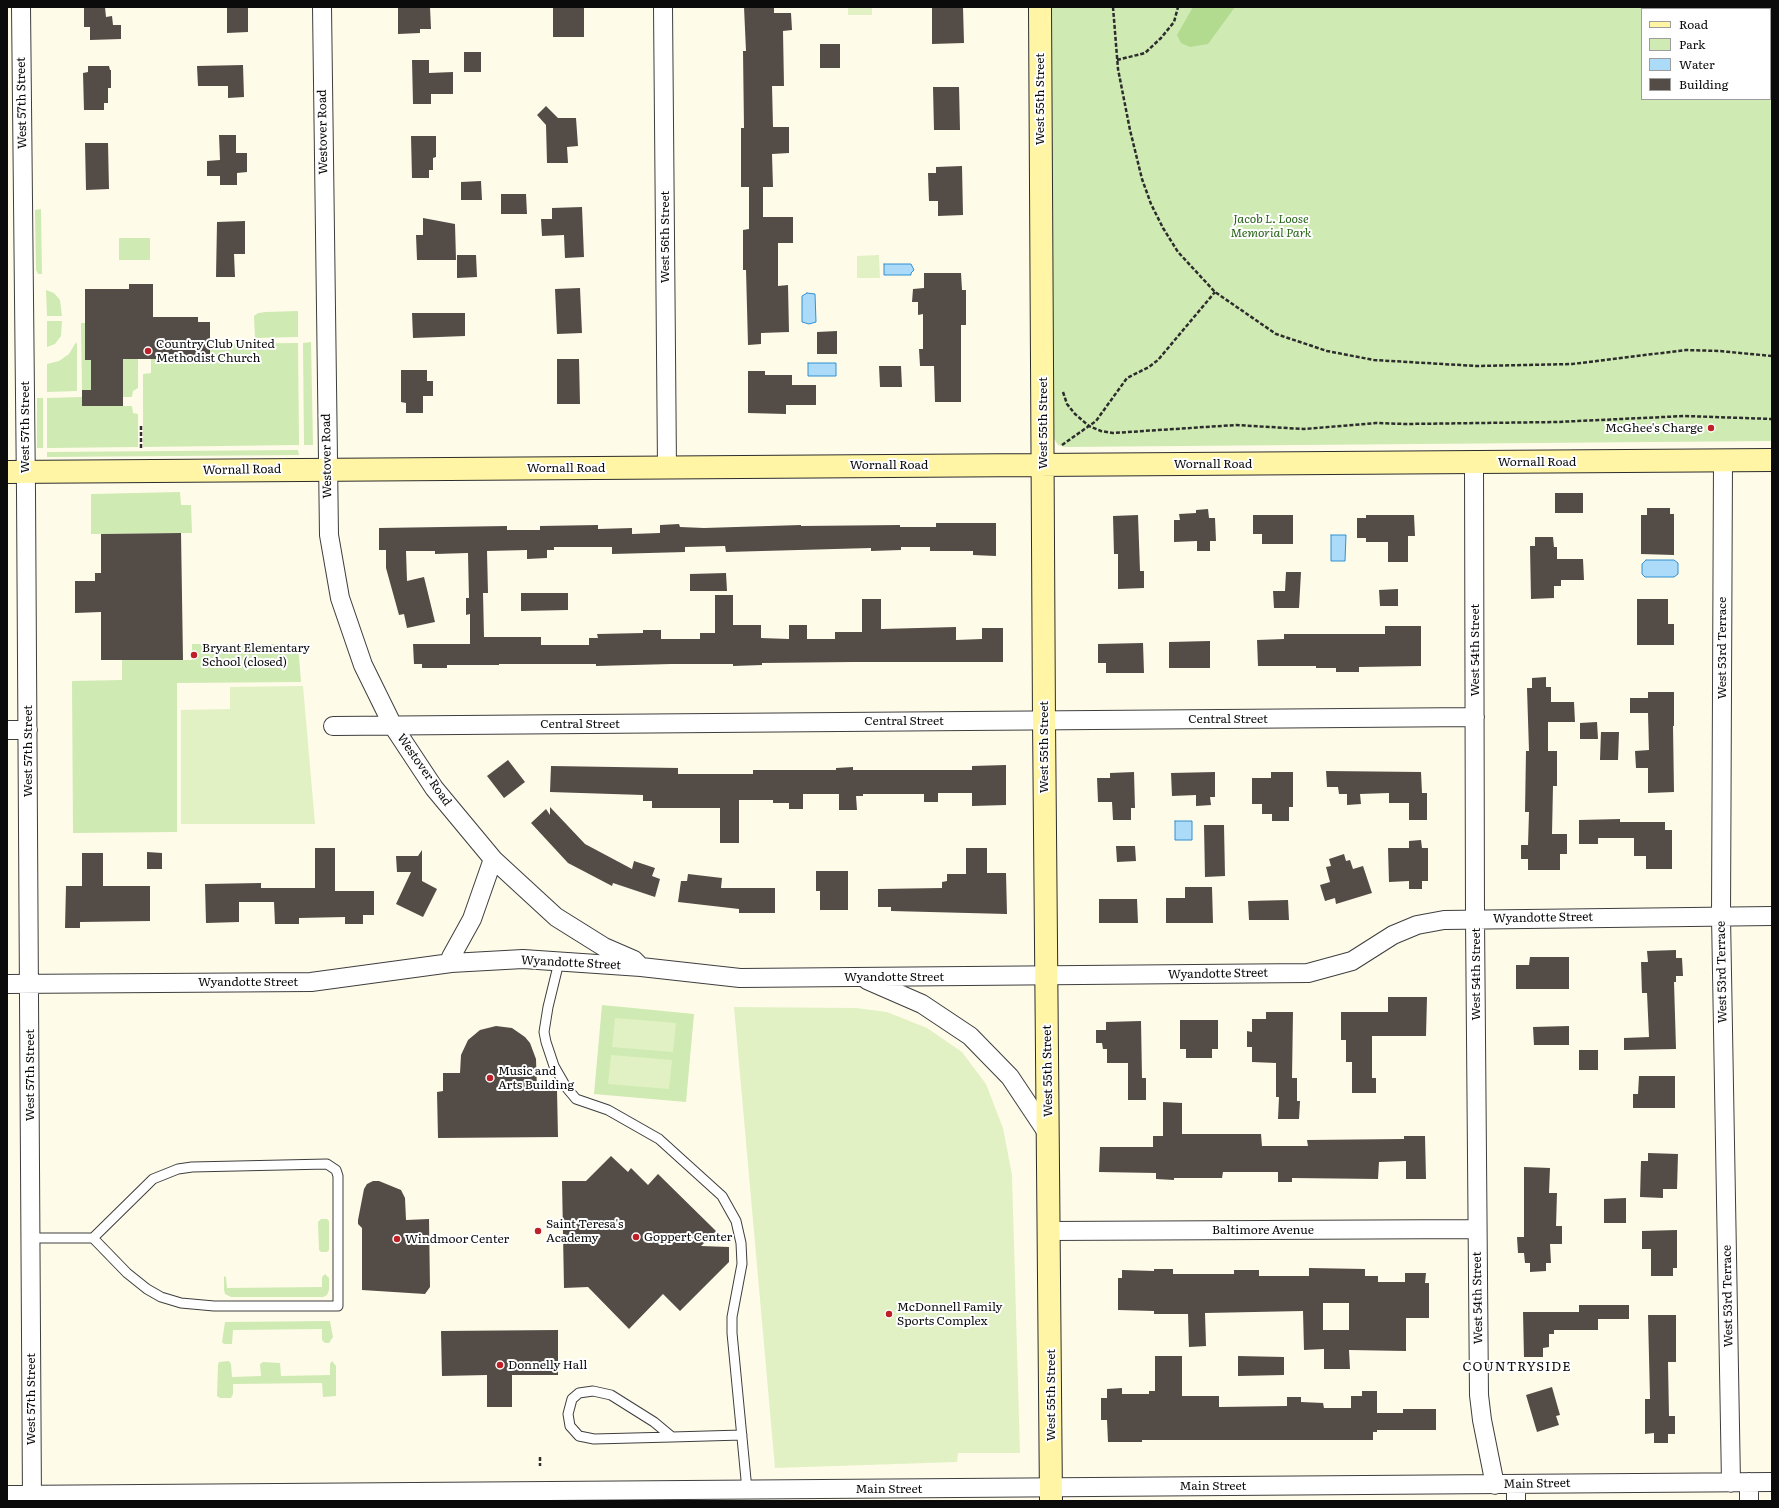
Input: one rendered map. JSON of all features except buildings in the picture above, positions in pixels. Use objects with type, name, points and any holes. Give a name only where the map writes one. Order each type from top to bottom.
[{"type":"main road","name":"West 55th Street","points":[[1040,7],[1044,720],[1051,1494]]},
{"type":"main road","name":"Wornall Road","points":[[16,472],[1772,460]]},
{"type":"street","name":"West 57th Street","points":[[21,7],[16,472],[28,730],[32,1498]]},
{"type":"street","name":"Westover Road","points":[[322,7],[327,470],[329,535],[340,598],[363,665],[393,726],[434,788],[493,859],[556,917],[604,947],[634,960],[641,967]]},
{"type":"street","name":"West 56th Street","points":[[663,7],[667,467]]},
{"type":"street","name":"West 53rd Terrace","points":[[1723,461],[1721,916],[1731,1482]]},
{"type":"street","name":"West 54th Street","points":[[1474,462],[1475,919],[1479,1395],[1482,1420],[1495,1485]]},
{"type":"street","name":"Central Street","points":[[333,726],[1475,717]]},
{"type":"street","points":[[7,730],[28,730]]},
{"type":"street","points":[[451,963],[451,957],[472,918],[493,859]]},
{"type":"street","name":"Wyandotte Street","points":[[7,984],[311,982],[451,963],[523,960],[641,967],[740,978],[1308,973],[1352,961],[1393,936],[1417,925],[1444,920],[1772,916]]},
{"type":"street","points":[[860,977],[922,1004],[970,1036],[1010,1077],[1048,1134]]},
{"type":"street","name":"Baltimore Avenue","points":[[1049,1231],[1477,1229]]},
{"type":"street","name":"Main Street","points":[[7,1495],[32,1498],[541,1496],[747,1490],[796,1495],[1282,1494],[1495,1485],[1516,1493],[1731,1482],[1772,1482]]},
{"type":"street","points":[[1749,1482],[1749,1501]]},
{"type":"lane","points":[[559,962],[548,1007],[544,1032],[554,1066],[566,1087],[576,1099],[608,1110],[659,1138],[722,1196],[736,1221],[741,1243],[742,1264],[732,1317],[732,1333],[747,1490]]},
{"type":"lane","points":[[31,1238],[93,1238],[153,1179],[178,1169],[192,1167],[327,1164],[336,1170],[338,1176],[338,1306],[214,1306],[182,1304],[161,1297],[147,1289],[127,1274],[93,1238]]},
{"type":"lane","points":[[672,1437],[654,1422],[612,1395],[593,1391],[579,1393],[572,1399],[568,1414],[570,1426],[579,1436],[594,1439],[672,1437],[742,1435]]},
{"type":"path","points":[[1113,7],[1117,60],[1130,130],[1142,179],[1151,204],[1163,228],[1178,252],[1215,292],[1276,334],[1327,350],[1374,360],[1477,366],[1572,364],[1686,350],[1719,351],[1772,356]]},
{"type":"path","points":[[1117,60],[1145,53],[1161,38],[1174,22],[1178,7]]},
{"type":"path","points":[[1060,446],[1096,421],[1127,378],[1150,367],[1164,354],[1215,292]]},
{"type":"path","points":[[1062,388],[1068,404],[1075,414],[1089,426],[1101,431],[1113,433],[1236,425],[1304,429],[1376,423],[1557,422],[1685,416],[1772,419]]},
{"type":"path","points":[[141,426],[141,449]]},
{"type":"path","points":[[540,1457],[540,1466]]},
{"type":"green space","points":[[848,7],[872,7],[872,15],[848,15]]},
{"type":"green space","name":"Jacob L. Loose Memorial Park","points":[[1049,7],[1772,7],[1772,441],[1065,447],[1058,445],[1053,437]]},
{"type":"green space","points":[[1193,7],[1235,7],[1208,44],[1190,47],[1181,43],[1177,35]]},
{"type":"green space","points":[[41,209],[42,274],[38,274],[36,270],[35,210]]},
{"type":"green space","points":[[119,238],[150,238],[150,260],[119,260]]},
{"type":"green space","points":[[879,255],[880,278],[857,278],[857,256]]},
{"type":"green space","points":[[46,290],[54,293],[60,300],[62,316],[47,316]]},
{"type":"green space","points":[[298,311],[298,337],[255,338],[254,316],[258,313]]},
{"type":"green space","points":[[47,321],[62,321],[61,336],[55,344],[47,347]]},
{"type":"green space","points":[[81,323],[85,323],[85,360],[91,360],[91,390],[82,390]]},
{"type":"green space","points":[[76,342],[77,391],[47,392],[47,364],[59,361],[69,354]]},
{"type":"green space","points":[[311,342],[313,445],[304,445],[303,343]]},
{"type":"green space","points":[[298,343],[299,445],[143,447],[143,374],[151,373],[151,359],[210,359],[210,344]]},
{"type":"green space","points":[[123,359],[138,359],[138,388],[133,391],[132,397],[123,397]]},
{"type":"green space","points":[[82,397],[82,406],[132,406],[133,413],[138,414],[138,447],[47,448],[47,398]]},
{"type":"green space","points":[[37,398],[43,398],[43,448],[37,448]]},
{"type":"green space","points":[[298,450],[299,455],[47,457],[47,452]]},
{"type":"green space","points":[[180,492],[181,505],[191,505],[192,533],[91,534],[91,494]]},
{"type":"green space","points":[[192,644],[298,644],[301,682],[177,683],[177,832],[73,833],[72,681],[122,680],[122,660],[192,660]]},
{"type":"green space","points":[[303,686],[315,824],[181,824],[181,710],[230,709],[230,687]]},
{"type":"green space","points":[[602,1005],[694,1014],[686,1102],[594,1094]]},
{"type":"green space","name":"McDonnell Family Sports Complex","points":[[734,1007],[856,1008],[887,1012],[927,1028],[962,1052],[986,1084],[1003,1128],[1012,1175],[1020,1453],[958,1453],[957,1462],[775,1468]]},
{"type":"green space","points":[[615,1018],[676,1023],[673,1052],[612,1047]]},
{"type":"green space","points":[[611,1055],[672,1060],[669,1089],[608,1084]]},
{"type":"green space","points":[[321,1219],[327,1219],[329,1221],[329,1250],[327,1252],[321,1252],[319,1250],[318,1222]]},
{"type":"green space","points":[[325,1274],[329,1278],[329,1290],[327,1295],[323,1297],[231,1297],[225,1294],[224,1290],[224,1276],[226,1277],[227,1288],[322,1287],[322,1277]]},
{"type":"green space","points":[[330,1321],[333,1337],[329,1343],[325,1343],[322,1340],[322,1329],[233,1330],[232,1344],[224,1344],[222,1342],[225,1322]]},
{"type":"green space","points":[[229,1361],[231,1364],[232,1377],[261,1376],[260,1364],[263,1362],[280,1363],[281,1376],[330,1375],[330,1364],[332,1361],[336,1366],[336,1396],[323,1397],[322,1383],[233,1384],[233,1394],[231,1398],[220,1398],[217,1396],[218,1365],[219,1362]]},
{"type":"water","points":[[884,264],[911,264],[914,270],[911,275],[884,275]]},
{"type":"water","points":[[807,293],[815,294],[816,322],[809,324],[802,322],[802,296]]},
{"type":"water","points":[[808,363],[836,363],[836,376],[808,376]]},
{"type":"water","points":[[1331,535],[1346,535],[1345,561],[1331,561]]},
{"type":"water","points":[[1646,560],[1674,560],[1678,563],[1678,574],[1674,577],[1645,577],[1642,574],[1642,564]]},
{"type":"water","points":[[1175,821],[1192,821],[1192,840],[1175,840]]},
{"type":"place","name":"Country Club United Methodist Church","points":[[148,351]]},
{"type":"place","name":"McGhee's Charge","points":[[1711,428]]},
{"type":"place","name":"Bryant Elementary School (closed)","points":[[194,655]]},
{"type":"place","name":"Music and Arts Building","points":[[490,1078]]},
{"type":"place","name":"Saint Teresa's Academy","points":[[538,1231]]},
{"type":"place","name":"Goppert Center","points":[[636,1237]]},
{"type":"place","name":"Windmoor Center","points":[[397,1239]]},
{"type":"place","name":"McDonnell Family Sports Complex","points":[[889,1314]]},
{"type":"place","name":"Donnelly Hall","points":[[500,1365]]},
{"type":"district","name":"COUNTRYSIDE","points":[[1517,1367]]}]
